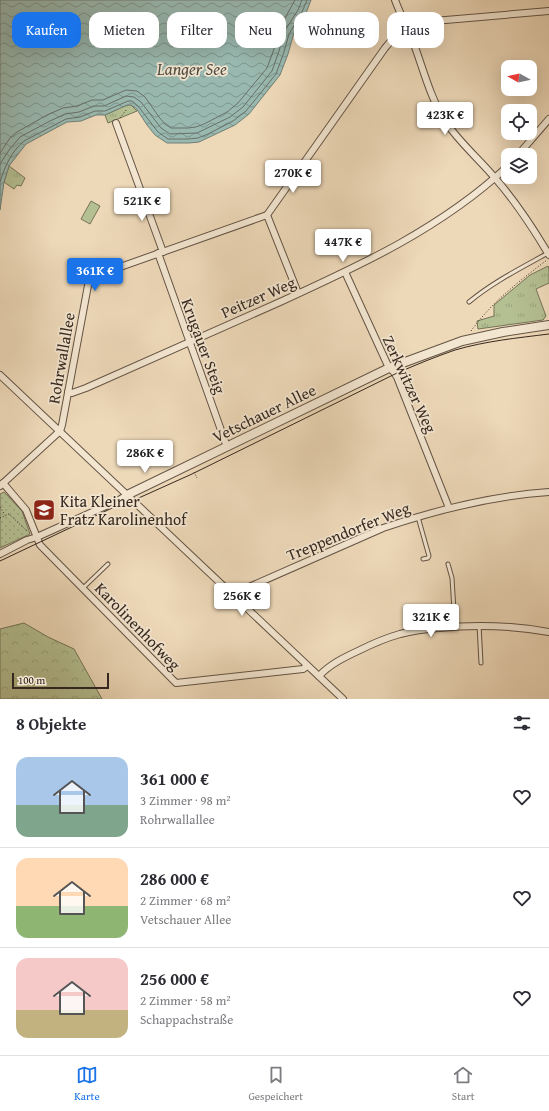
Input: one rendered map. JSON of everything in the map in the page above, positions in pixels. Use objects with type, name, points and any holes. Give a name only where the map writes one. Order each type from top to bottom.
[{"type":"street","points":[[395,0],[400,12]]},
{"type":"street","points":[[444,20],[549,11]]},
{"type":"street","points":[[298,294],[267,214],[387,45]]},
{"type":"street","points":[[415,48],[442,116],[451,130],[495,178],[521,210],[535,230],[549,256]]},
{"type":"street","points":[[524,148],[549,119]]},
{"type":"street","name":"Krugauer Steig","points":[[116,123],[189,342],[227,447]]},
{"type":"street","name":"Peitzer Weg","points":[[68,392],[72,393],[86,388],[345,272],[415,235],[458,207],[501,172]]},
{"type":"street","name":"Rohrwallallee","points":[[60,431],[89,280],[92,277],[267,214]]},
{"type":"street","name":"Zerkwitzer Weg","points":[[345,272],[389,368],[394,371],[397,377],[449,508]]},
{"type":"street","name":"Vetschauer Allee","points":[[0,554],[27,540],[37,538],[119,500],[389,368],[426,353],[471,339],[503,332],[549,325]]},
{"type":"street","points":[[0,375],[342,699]]},
{"type":"street","points":[[2,485],[60,431]]},
{"type":"street","name":"Karolinenhofweg","points":[[2,485],[26,510],[40,545],[176,683],[303,669],[307,666]]},
{"type":"street","name":"Treppendorfer Weg","points":[[233,596],[240,591],[383,528],[449,508],[512,496],[549,492]]},
{"type":"street","points":[[319,676],[339,660],[400,634],[455,626],[479,625],[522,628],[549,632]]},
{"type":"lane","points":[[469,302],[478,294],[500,280],[549,256]]},
{"type":"lane","points":[[418,517],[429,556],[428,558],[423,559]]},
{"type":"lane","points":[[83,588],[108,564]]},
{"type":"lane","points":[[448,564],[452,578],[455,626]]},
{"type":"lane","points":[[479,625],[481,663]]},
{"type":"path","points":[[116,123],[127,110]]},
{"type":"path","points":[[471,339],[469,334],[496,300],[549,256]]},
{"type":"path","points":[[0,507],[6,515]]},
{"type":"path","points":[[0,518],[9,514],[29,533],[37,538]]},
{"type":"green space","points":[[127,105],[131,105],[137,111],[108,123],[105,115]]},
{"type":"green space","points":[[9,166],[25,178],[21,186],[17,185],[14,189],[4,182]]},
{"type":"green space","points":[[91,201],[100,206],[90,224],[81,219]]},
{"type":"green space","points":[[548,266],[549,283],[536,289],[546,316],[543,320],[478,329],[477,321],[494,316],[494,305],[530,275]]},
{"type":"green space","points":[[4,492],[22,511],[30,534],[0,548],[0,494]]},
{"type":"green space","points":[[24,623],[48,637],[74,649],[102,699],[0,699],[0,629]]},
{"type":"water","name":"Langer See","points":[[0,0],[311,0],[306,12],[294,12],[294,34],[280,75],[249,114],[235,125],[199,142],[167,143],[155,135],[136,108],[131,105],[127,105],[105,115],[96,115],[81,121],[67,122],[26,144],[9,166],[4,182],[0,210]]},
{"type":"tram line","points":[[0,561],[110,509],[132,501],[192,474],[418,364],[455,350],[478,344],[549,334]]},
{"type":"place","name":"Kita Kleiner Fratz Karolinenhof","points":[[44,510]]}]
